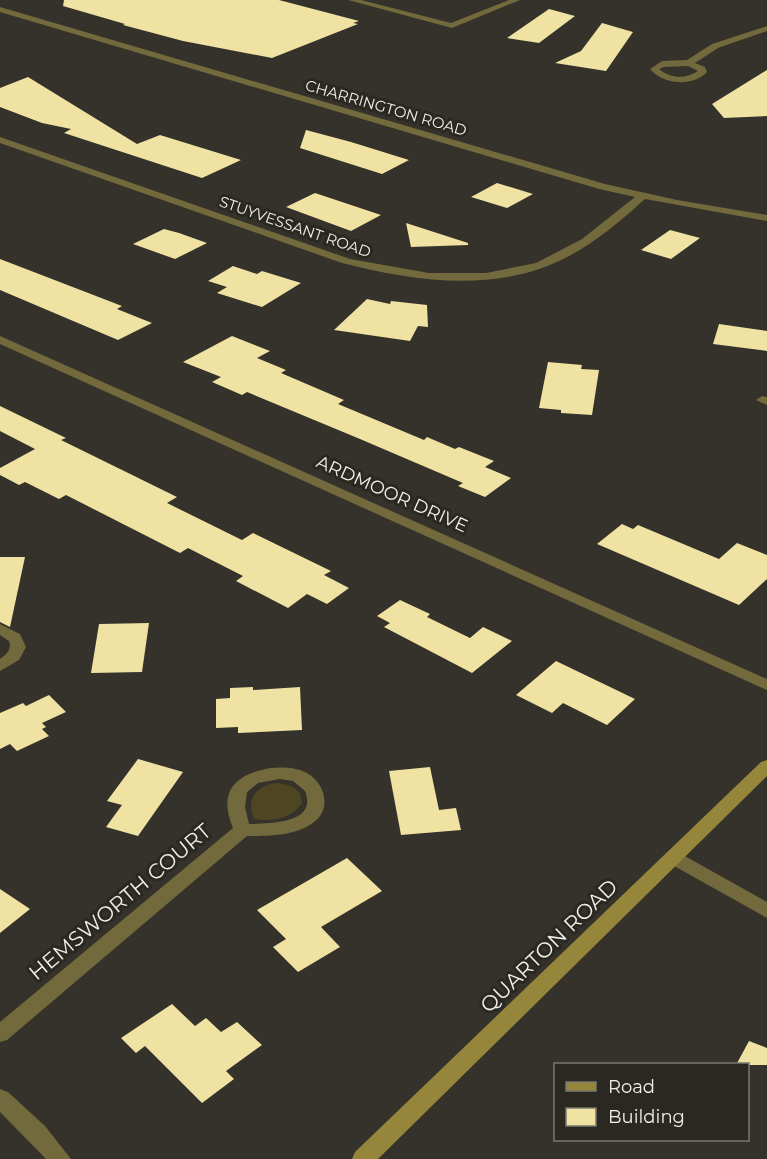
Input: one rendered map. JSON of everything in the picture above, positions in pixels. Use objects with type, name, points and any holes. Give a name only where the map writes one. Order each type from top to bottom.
[{"type":"street","points":[[351,0],[452,26],[516,0]]},
{"type":"street","name":"CHARRINGTON ROAD","points":[[0,9],[603,187],[767,218]]},
{"type":"street","points":[[689,63],[716,46],[767,28]]},
{"type":"street","name":"STUYVESSANT ROAD","points":[[0,140],[346,261],[382,270],[424,275],[479,276],[519,271],[536,266],[561,256],[583,243],[642,196]]},
{"type":"street","name":"ARDMOOR DRIVE","points":[[0,340],[767,685]]},
{"type":"street","points":[[0,629],[15,637],[18,642],[15,657],[0,666]]},
{"type":"street","name":"QUARTON ROAD","points":[[363,1159],[767,766]]},
{"type":"street","points":[[282,773],[297,776],[315,790],[317,802],[312,814],[299,825],[279,829],[243,831],[236,813],[236,799],[240,788],[251,780],[264,775],[282,773]]},
{"type":"street","name":"HEMSWORTH COURT","points":[[0,1034],[243,831]]},
{"type":"street","points":[[674,856],[767,911]]},
{"type":"street","points":[[0,1098],[37,1133],[60,1159]]},
{"type":"shaded area","points":[[276,783],[286,784],[297,790],[302,803],[293,813],[281,818],[254,819],[251,805],[254,795],[263,787]]},
{"type":"building","points":[[64,0],[279,0],[359,21],[353,23],[358,24],[272,58],[183,41],[123,25],[125,24],[63,6]]},
{"type":"building","points":[[549,9],[575,16],[539,43],[507,38]]},
{"type":"building","points":[[602,23],[633,32],[606,71],[555,63],[581,51]]},
{"type":"building","points":[[767,70],[767,116],[724,118],[712,104]]},
{"type":"building","points":[[28,77],[137,144],[160,135],[241,160],[202,178],[64,133],[71,129],[42,123],[0,107],[0,88]]},
{"type":"building","points":[[306,130],[409,160],[382,174],[300,148]]},
{"type":"building","points":[[497,183],[533,194],[507,208],[471,197]]},
{"type":"building","points":[[315,193],[381,215],[351,231],[286,207]]},
{"type":"building","points":[[406,223],[468,243],[468,245],[411,247]]},
{"type":"building","points":[[164,229],[207,243],[175,259],[133,244]]},
{"type":"building","points":[[670,230],[700,238],[671,259],[641,250]]},
{"type":"building","points":[[0,259],[122,306],[117,309],[152,323],[118,340],[0,290]]},
{"type":"building","points":[[233,266],[257,274],[262,271],[301,283],[262,307],[217,293],[227,287],[208,281]]},
{"type":"building","points":[[367,299],[390,304],[391,301],[427,305],[428,327],[418,326],[410,341],[334,330]]},
{"type":"building","points":[[719,324],[767,331],[767,351],[713,344]]},
{"type":"building","points":[[232,336],[270,351],[257,358],[286,370],[281,373],[344,400],[338,404],[424,440],[427,437],[455,449],[459,447],[494,461],[485,467],[511,478],[485,497],[458,486],[463,483],[360,439],[247,392],[242,395],[212,382],[221,377],[183,362]]},
{"type":"building","points":[[548,362],[582,365],[581,369],[599,370],[592,415],[561,413],[561,410],[539,408]]},
{"type":"building","points":[[0,406],[66,438],[61,440],[177,497],[167,503],[242,540],[253,533],[331,571],[324,575],[349,588],[327,604],[307,594],[288,608],[236,581],[243,576],[188,548],[180,553],[66,495],[59,499],[25,482],[19,485],[0,475],[0,468],[35,449],[0,431]]},
{"type":"building","points":[[622,524],[633,529],[638,525],[719,559],[737,543],[767,555],[767,579],[739,605],[597,544]]},
{"type":"building","points":[[0,557],[25,557],[10,627],[0,622]]},
{"type":"building","points":[[400,600],[430,614],[427,617],[470,638],[483,627],[512,641],[472,673],[384,627],[390,623],[377,616]]},
{"type":"building","points":[[149,623],[142,672],[91,673],[99,624]]},
{"type":"building","points":[[556,661],[635,699],[607,725],[563,703],[552,713],[516,695]]},
{"type":"building","points":[[253,687],[253,690],[300,687],[302,730],[238,733],[238,727],[216,728],[216,699],[230,698],[230,688]]},
{"type":"building","points":[[49,695],[66,712],[42,723],[46,727],[42,729],[49,736],[17,751],[10,744],[0,749],[0,713],[23,703],[26,706]]},
{"type":"building","points":[[138,759],[183,772],[138,836],[106,827],[122,805],[107,801]]},
{"type":"building","points":[[430,767],[439,810],[456,808],[461,830],[401,835],[389,771]]},
{"type":"building","points":[[347,858],[382,891],[321,927],[340,947],[298,972],[273,947],[286,939],[257,910]]},
{"type":"building","points":[[0,889],[30,909],[0,933]]},
{"type":"building","points":[[172,1004],[195,1026],[206,1018],[221,1032],[237,1022],[262,1045],[226,1071],[234,1079],[202,1103],[145,1046],[136,1053],[121,1038]]},
{"type":"building","points":[[749,1041],[767,1048],[767,1065],[737,1063]]}]
